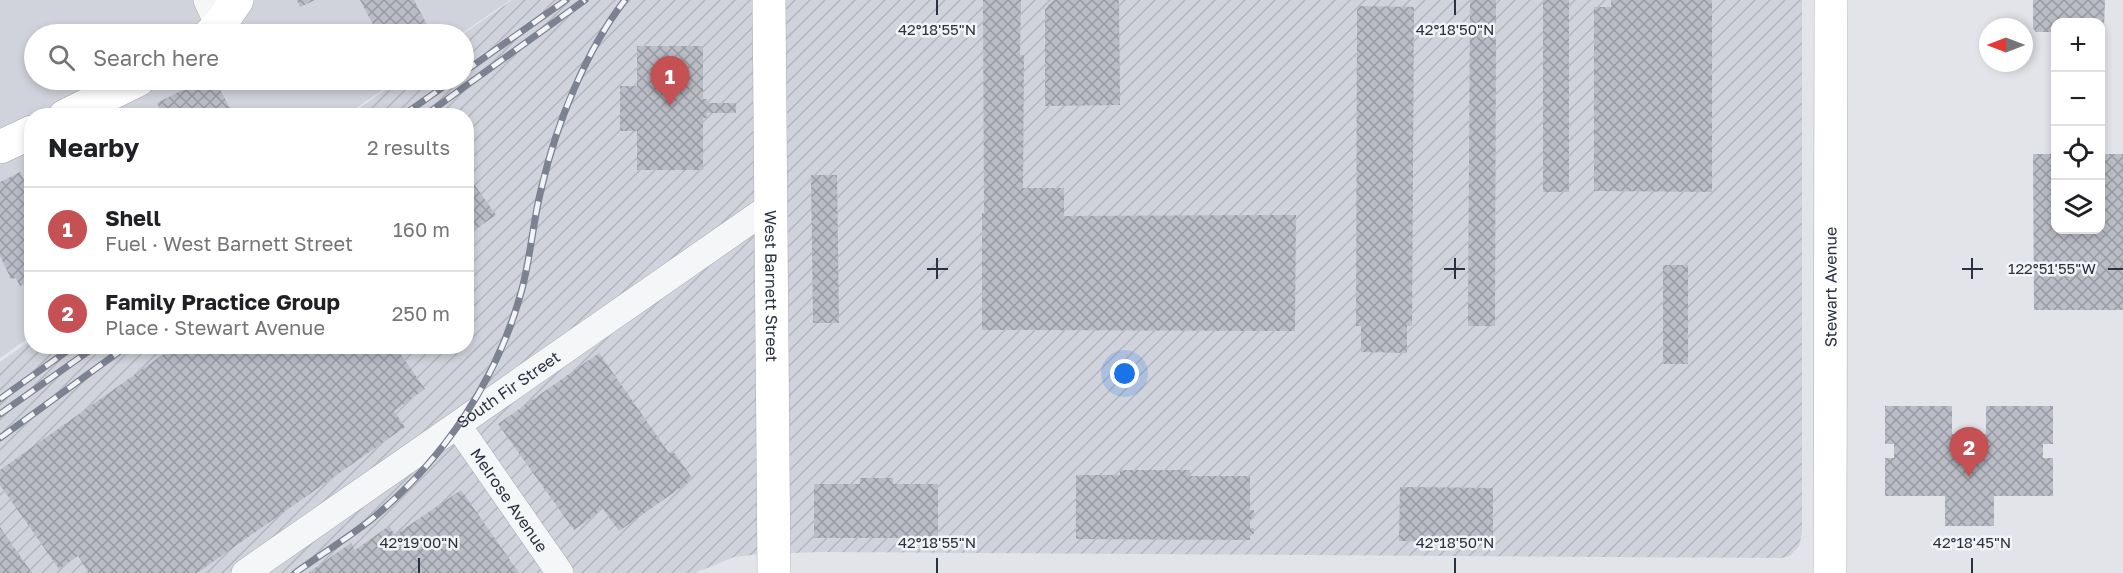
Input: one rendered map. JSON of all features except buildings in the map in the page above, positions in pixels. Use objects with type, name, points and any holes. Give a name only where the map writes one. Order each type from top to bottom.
[{"type":"main road","name":"West Barnett Street","points":[[769,0],[774,573]]},
{"type":"main road","name":"Stewart Avenue","points":[[1830,573],[1831,0]]},
{"type":"main road","points":[[81,108],[118,90]]},
{"type":"main road","points":[[0,147],[24,136]]},
{"type":"street","name":"South Fir Street","points":[[245,573],[771,206]]},
{"type":"street","name":"Melrose Avenue","points":[[458,426],[560,573]]},
{"type":"shaded area","points":[[0,0],[510,0],[474,25],[24,24],[24,90],[382,90],[356,108],[24,108],[24,341],[0,358]]},
{"type":"shaded area","points":[[512,0],[1802,0],[1802,533],[1799,546],[1790,556],[1782,558],[823,552],[734,557],[695,573],[0,573],[0,362],[24,345],[24,354],[474,354],[474,108],[359,108],[385,90],[474,90],[474,26]]},
{"type":"railway","points":[[474,65],[566,0]]},
{"type":"railway","points":[[474,80],[585,0]]},
{"type":"railway","points":[[295,573],[373,518],[399,495],[445,443],[483,385],[499,354],[522,289],[539,199],[555,138],[585,65],[625,0]]},
{"type":"railway","points":[[413,108],[439,90]]},
{"type":"railway","points":[[435,108],[460,90]]},
{"type":"railway","points":[[0,399],[63,354]]},
{"type":"railway","points":[[0,414],[85,354]]},
{"type":"railway","points":[[0,438],[116,354]]},
{"type":"place","name":"Shell","points":[[670,106]]},
{"type":"place","name":"Family Practice Group","points":[[1969,477]]}]
